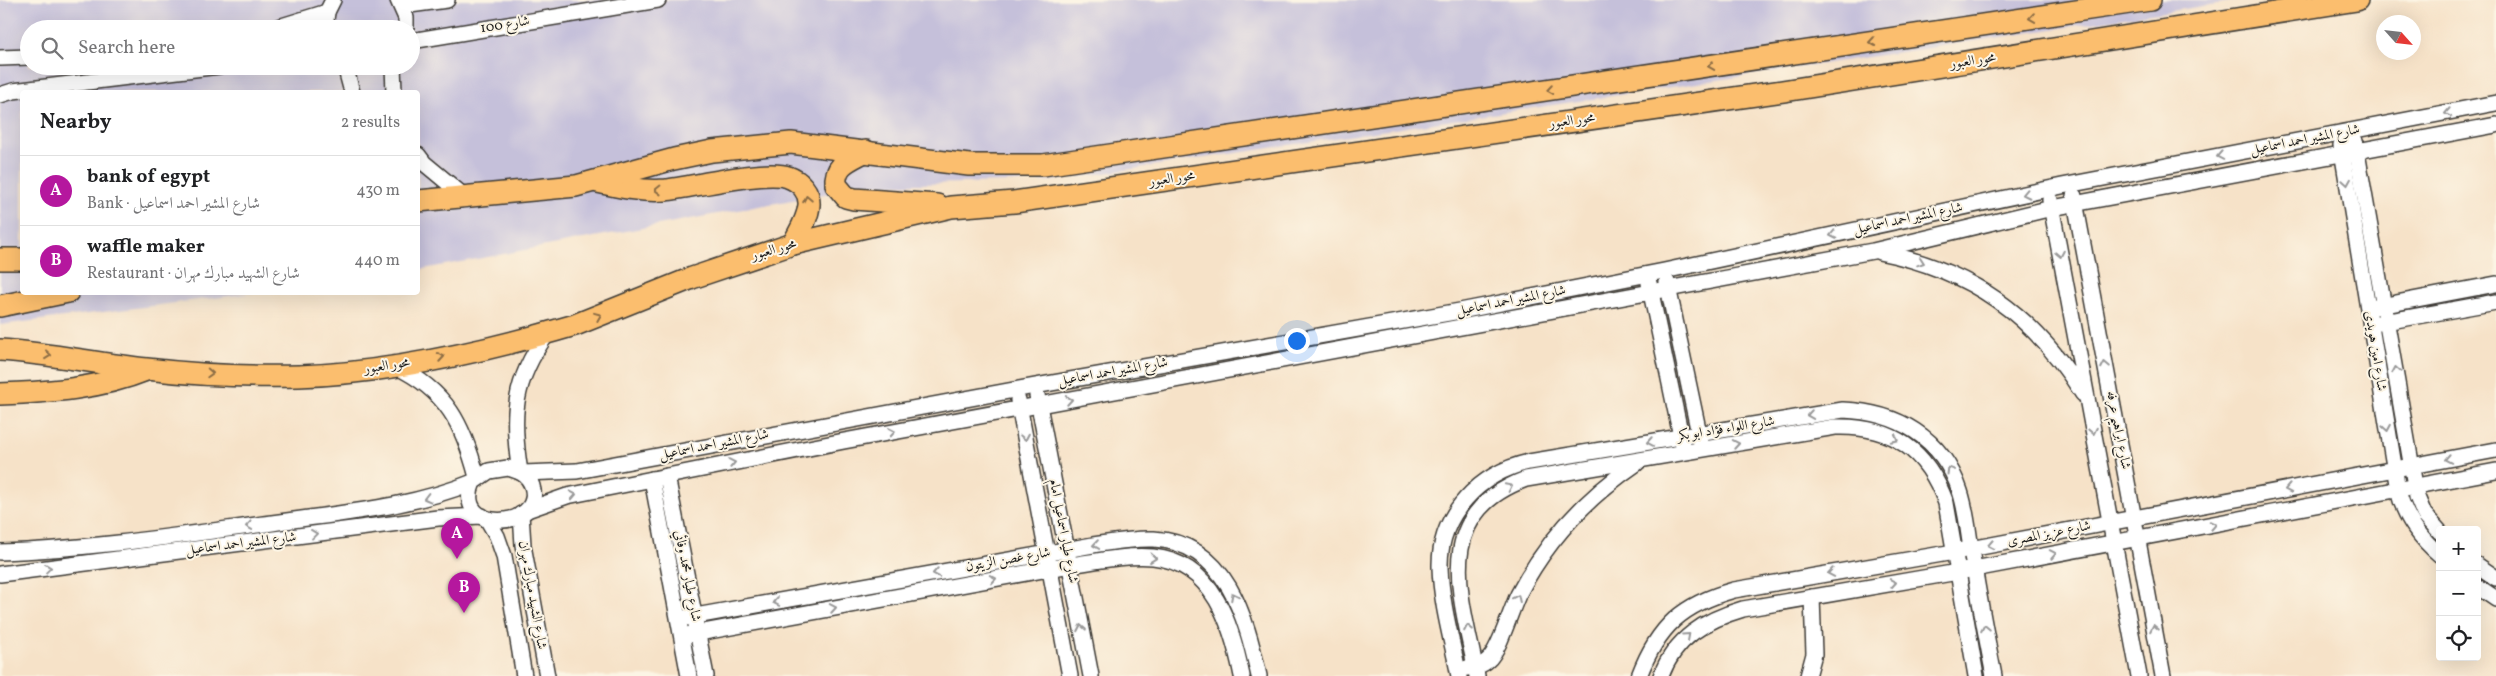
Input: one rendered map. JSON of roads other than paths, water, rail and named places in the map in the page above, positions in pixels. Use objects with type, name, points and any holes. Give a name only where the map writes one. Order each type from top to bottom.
[{"type":"highway","points":[[420,202],[553,189],[598,182],[674,159],[751,146],[791,143],[969,165],[1043,165],[2150,0]]},
{"type":"highway","name":"محور العبور","points":[[0,350],[148,369],[299,376],[394,365],[546,334],[575,325],[735,262],[793,244],[951,207],[1014,202],[1773,92],[2357,0]]},
{"type":"highway","points":[[866,152],[843,163],[838,170],[836,185],[846,197],[861,201],[904,201],[951,207]]},
{"type":"highway","points":[[598,182],[642,190],[665,190],[760,176],[777,175],[788,177],[803,187],[809,204],[807,216],[793,244]]},
{"type":"highway","points":[[0,259],[20,259]]},
{"type":"highway","points":[[0,306],[53,295]]},
{"type":"highway","points":[[0,394],[56,392],[99,386],[148,369]]},
{"type":"street","points":[[406,20],[400,3],[447,0]]},
{"type":"street","name":"شارع 100","points":[[420,40],[658,0]]},
{"type":"street","points":[[295,20],[330,6]]},
{"type":"street","points":[[327,20],[330,6]]},
{"type":"street","points":[[0,58],[20,57]]},
{"type":"street","points":[[22,90],[145,75]]},
{"type":"street","points":[[347,75],[351,90]]},
{"type":"street","points":[[393,75],[394,90]]},
{"type":"street","points":[[0,95],[20,90]]},
{"type":"street","name":"شارع المشير احمد اسماعيل","points":[[522,472],[577,471],[1016,389],[1460,311],[1664,271],[2072,184],[2496,103]]},
{"type":"street","name":"شارع المشير احمد اسماعيل","points":[[524,512],[557,498],[667,476],[1039,405],[1873,251],[2052,208],[2496,125]]},
{"type":"street","name":"شارع امين هويدى","points":[[2346,132],[2384,305],[2415,487],[2424,514],[2436,528]]},
{"type":"street","name":"شارع امين هويدى","points":[[2350,152],[2370,324],[2398,490],[2401,503],[2411,522],[2436,550]]},
{"type":"street","points":[[420,158],[465,196]]},
{"type":"street","name":"شارع ابراهيم عرفه","points":[[2072,184],[2163,676]]},
{"type":"street","name":"شارع ابراهيم عرفه","points":[[2048,189],[2139,676]]},
{"type":"street","points":[[1873,251],[1915,259],[1975,285],[2002,303],[2028,324],[2052,349],[2088,401]]},
{"type":"street","points":[[1664,271],[1702,449]]},
{"type":"street","points":[[1648,274],[1684,452]]},
{"type":"street","points":[[2368,308],[2496,284]]},
{"type":"street","points":[[2445,294],[2448,310]]},
{"type":"street","points":[[2370,324],[2496,302]]},
{"type":"street","points":[[522,472],[515,438],[517,396],[527,364],[546,334]]},
{"type":"street","points":[[394,365],[424,382],[448,406],[465,436],[475,480],[470,501],[476,512],[484,518],[508,520],[524,512],[530,504],[533,491],[528,478],[522,472],[508,468],[495,469],[475,480]]},
{"type":"street","name":"شارع طيار اسماعيل امام","points":[[1035,386],[1090,676]]},
{"type":"street","name":"شارع طيار اسماعيل امام","points":[[1016,389],[1070,676]]},
{"type":"street","points":[[2384,407],[2402,404]]},
{"type":"street","name":"شارع اللواء فؤاد ابو بكر","points":[[1458,673],[1440,566],[1443,540],[1452,517],[1467,496],[1490,477],[1516,465],[1843,410],[1865,411],[1887,416],[1907,425],[1925,438],[1945,462],[1960,492],[1994,676]]},
{"type":"street","name":"شارع اللواء فؤاد ابو بكر","points":[[1476,671],[1457,571],[1462,542],[1467,528],[1479,509],[1493,496],[1509,486],[1526,479],[1835,427],[1856,426],[1877,430],[1896,438],[1914,450],[1939,483],[1946,503],[1976,676]]},
{"type":"street","name":"شارع عزيز المصرى","points":[[1639,676],[1648,652],[1664,630],[1684,611],[1708,598],[1734,590],[1954,552],[2496,450]]},
{"type":"street","points":[[1458,673],[1476,671],[1487,661],[1518,595],[1545,550],[1598,492],[1640,460]]},
{"type":"street","name":"شارع عزيز المصرى","points":[[1661,676],[1665,664],[1679,643],[1697,627],[1719,616],[1743,609],[1958,572],[2496,472]]},
{"type":"street","name":"شارع طيار محمد وفائي","points":[[667,476],[706,676]]},
{"type":"street","name":"شارع طيار محمد وفائي","points":[[652,479],[689,676]]},
{"type":"street","name":"شارع المشير احمد اسماعيل","points":[[0,574],[425,499],[475,480]]},
{"type":"street","points":[[348,512],[350,530]]},
{"type":"street","name":"شارع الشهيد مبارك مهران","points":[[524,512],[522,545],[546,676]]},
{"type":"street","name":"شارع المشير احمد اسماعيل","points":[[0,552],[143,549],[350,530],[453,517],[484,518]]},
{"type":"street","name":"شارع الشهيد مبارك مهران","points":[[484,518],[502,551],[524,676]]},
{"type":"street","name":"شارع غصن الزيتون","points":[[682,636],[1049,561],[1066,550],[1134,539],[1155,539],[1176,543],[1195,551],[1212,564],[1226,580],[1245,621],[1259,676]]},
{"type":"street","name":"شارع غصن الزيتون","points":[[678,619],[1049,561],[1070,565],[1125,557],[1154,557],[1172,561],[1202,580],[1223,609],[1242,676]]},
{"type":"street","points":[[2481,568],[2496,578]]},
{"type":"street","points":[[2481,589],[2496,599]]},
{"type":"street","points":[[1808,676],[1814,654],[1812,597]]},
{"type":"street","points":[[1229,626],[1245,621]]},
{"type":"place","name":"bank of egypt","points":[[457,559]]},
{"type":"place","name":"waffle maker","points":[[464,613]]}]
